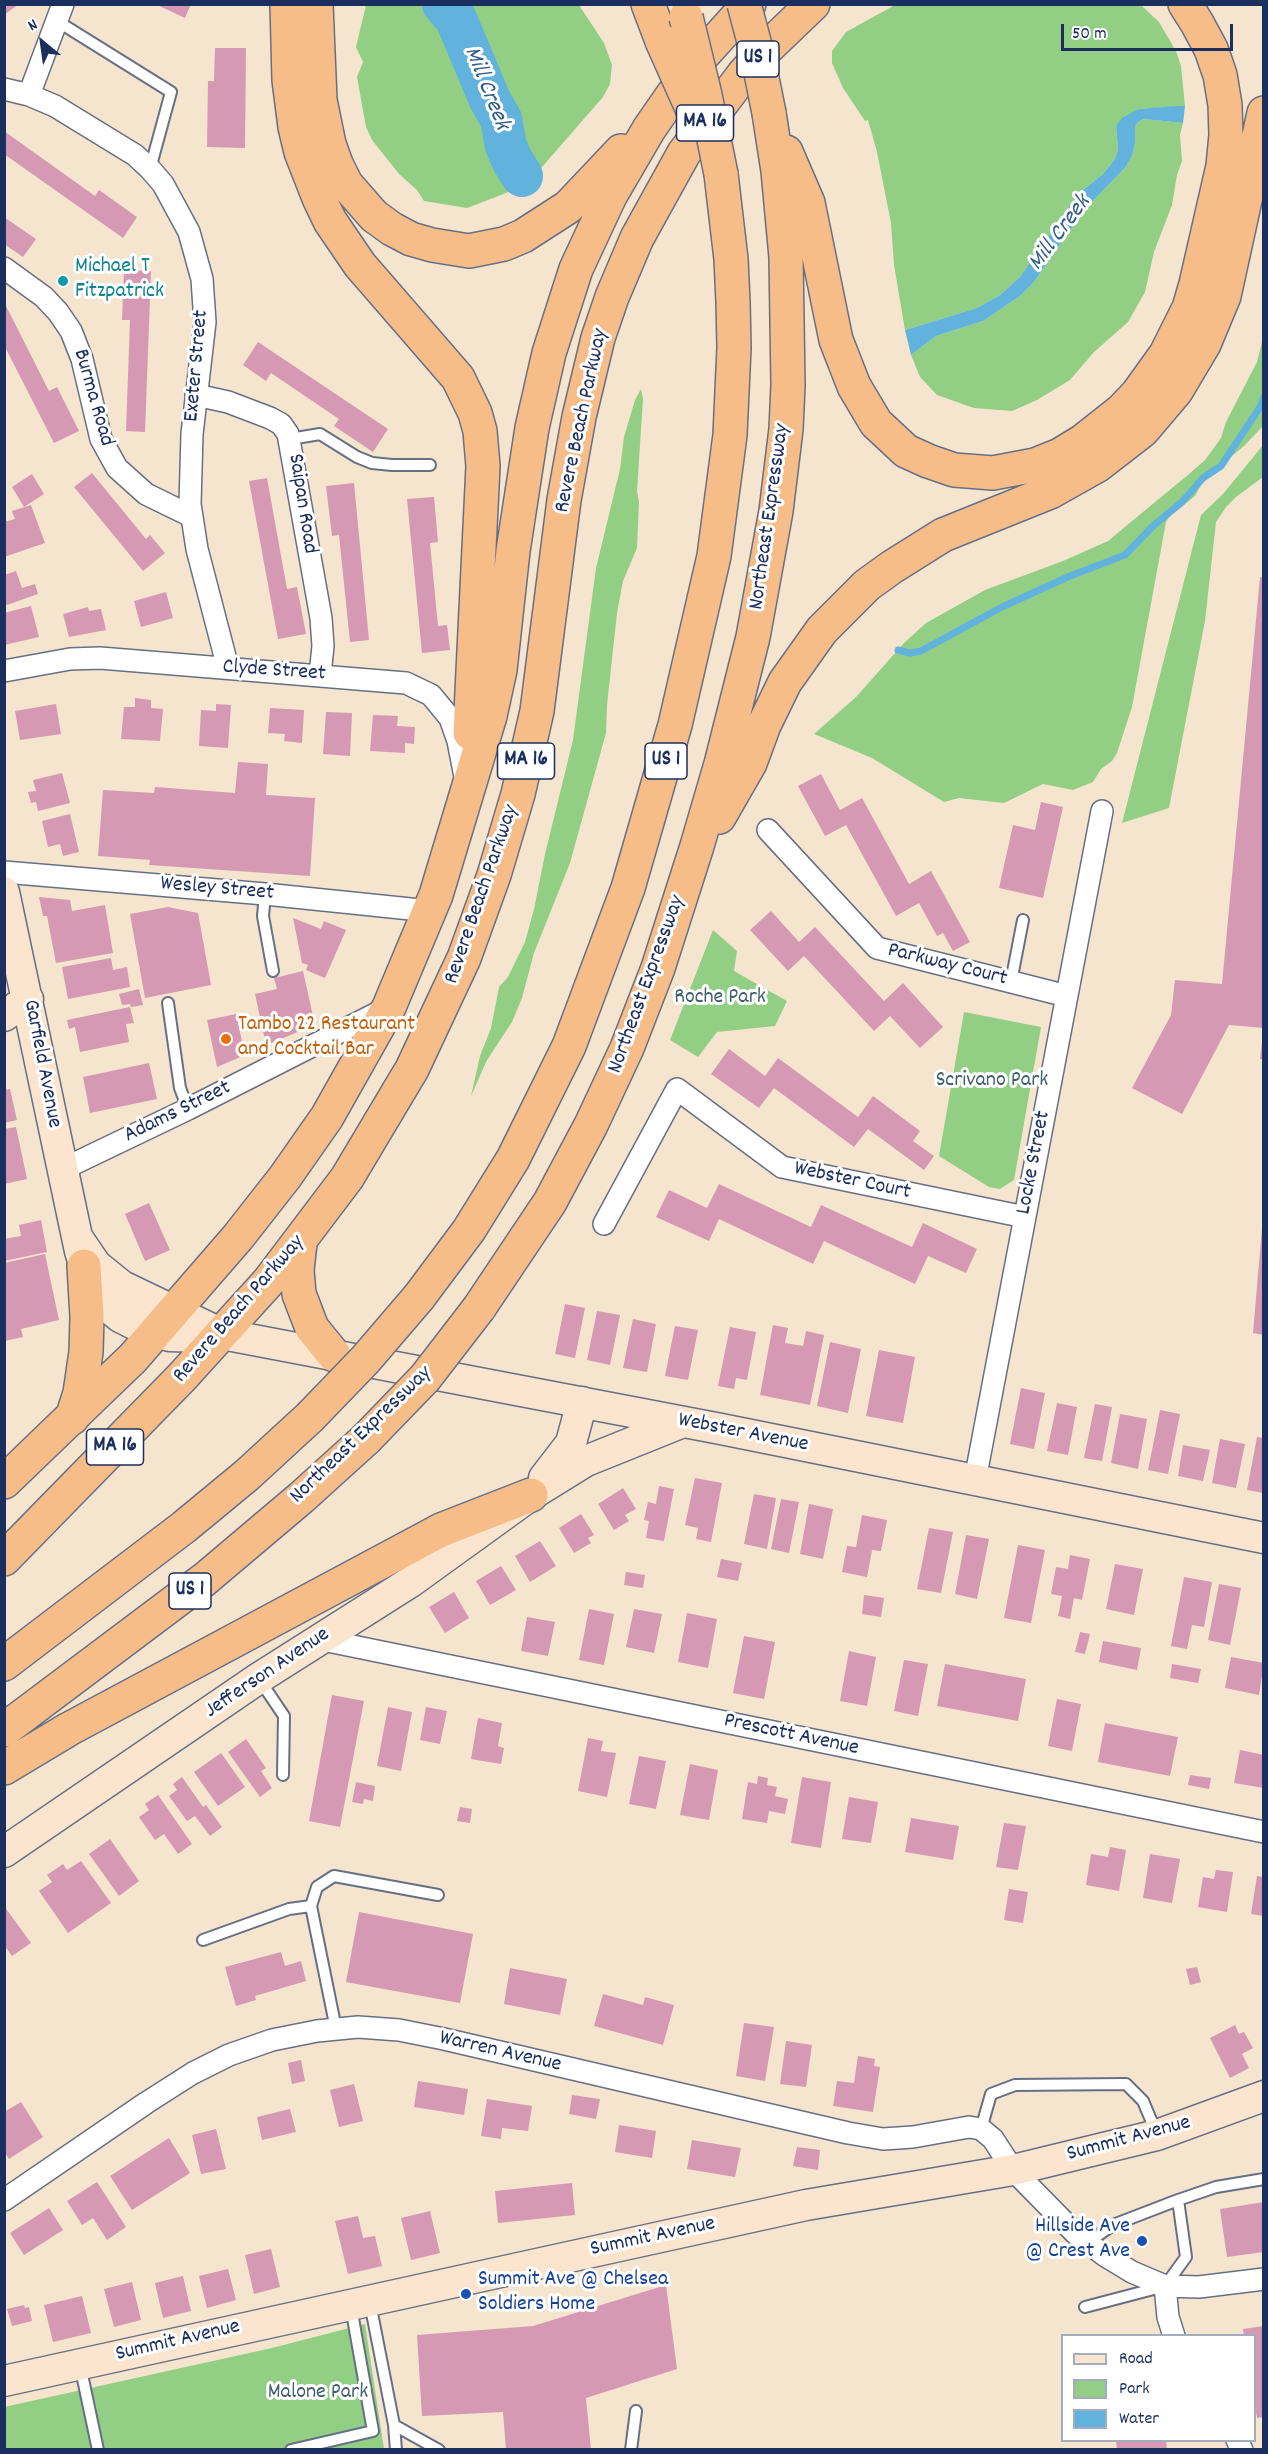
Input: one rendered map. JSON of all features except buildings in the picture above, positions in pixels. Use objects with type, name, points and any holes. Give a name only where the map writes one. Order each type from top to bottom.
[{"type":"highway","points":[[287,4],[289,80],[294,119],[301,152],[319,198],[330,221],[360,265],[458,378],[476,413],[483,466],[467,796]]},
{"type":"highway","points":[[316,4],[320,100],[329,144],[336,164],[346,184],[374,216],[392,230],[432,245],[469,251],[487,249],[523,237],[568,207],[669,99]]},
{"type":"highway","points":[[648,4],[721,174]]},
{"type":"highway","name":"Northeast Expressway","points":[[4,1730],[213,1572],[366,1440],[424,1378],[479,1308],[550,1202],[596,1115],[643,1008],[690,868],[718,774],[753,636],[771,542],[785,440],[788,385],[788,301],[783,215],[769,113],[744,4]]},
{"type":"highway","name":"Revere Beach Parkway","points":[[4,1482],[71,1420],[165,1323],[244,1230],[306,1148],[348,1083],[389,1007],[430,911],[490,716],[500,670],[525,469],[549,353],[573,279],[592,231],[629,162],[669,99],[705,52],[749,4]]},
{"type":"highway","name":"Revere Beach Parkway","points":[[4,1559],[43,1522],[222,1334],[300,1243],[347,1178],[412,1070],[464,958],[494,875],[519,794],[537,711],[564,500],[587,380],[598,338],[626,260],[664,186],[703,126],[743,75],[803,14],[821,4]]},
{"type":"highway","points":[[769,113],[808,203],[836,340],[854,386],[876,423],[906,451],[948,468],[967,472],[993,473],[1035,465],[1060,455],[1083,441],[1112,419],[1138,393],[1166,354],[1189,308],[1223,166],[1226,135],[1225,105],[1220,75],[1211,49],[1185,4]]},
{"type":"highway","name":"US 1","points":[[4,1664],[176,1534],[247,1475],[310,1417],[365,1360],[419,1297],[469,1230],[491,1195],[513,1159],[552,1083],[585,1007],[618,918],[673,736],[710,578],[730,435],[734,348],[731,259],[721,174],[705,94],[684,11]]},
{"type":"highway","points":[[690,868],[750,763],[764,725],[785,682],[822,630],[845,606],[892,567],[943,535],[1050,492],[1098,465],[1142,431],[1176,391],[1204,344],[1224,296],[1263,113]]},
{"type":"highway","points":[[300,1243],[297,1270],[299,1294],[312,1328],[334,1355]]},
{"type":"highway","points":[[71,1420],[80,1393],[86,1352],[87,1317],[80,1251]]},
{"type":"highway","points":[[4,1768],[69,1729],[441,1530],[531,1495]]},
{"type":"street","points":[[29,95],[60,13]]},
{"type":"street","name":"Exeter Street","points":[[4,89],[29,95],[64,112],[126,149],[150,169],[168,192],[184,221],[200,267],[205,300],[205,322],[189,473],[191,516],[228,668]]},
{"type":"street","name":"Burma Road","points":[[4,268],[44,297],[58,312],[70,331],[82,360],[101,439],[117,468],[146,494],[191,516]]},
{"type":"street","name":"Saipan Road","points":[[196,395],[228,402],[270,418],[285,429],[290,440],[321,618],[323,646],[320,675]]},
{"type":"street","name":"Clyde Street","points":[[4,671],[84,658],[406,683],[431,695],[444,709],[455,729],[462,757],[467,796]]},
{"type":"street","name":"Locke Street","points":[[975,1480],[1102,812]]},
{"type":"street","name":"Parkway Court","points":[[768,831],[877,948],[1067,996]]},
{"type":"street","name":"Wesley Street","points":[[4,872],[265,894],[430,911]]},
{"type":"street","name":"Garfield Avenue","points":[[4,892],[80,1251],[95,1291],[109,1308],[131,1323],[165,1323],[222,1334]]},
{"type":"street","points":[[4,1016],[28,999]]},
{"type":"street","name":"Adams Street","points":[[63,1169],[188,1109],[389,1007]]},
{"type":"street","name":"Webster Court","points":[[604,1224],[677,1089],[782,1167],[1024,1217]]},
{"type":"street","name":"Webster Avenue","points":[[222,1334],[582,1402],[1263,1538]]},
{"type":"street","name":"Jefferson Avenue","points":[[531,1495],[571,1443],[582,1402]]},
{"type":"street","name":"Jefferson Avenue","points":[[4,1852],[259,1678],[412,1581],[531,1495],[586,1461],[683,1422]]},
{"type":"street","name":"Prescott Avenue","points":[[318,1640],[1263,1832]]},
{"type":"street","name":"Warren Avenue","points":[[4,2200],[146,2103],[193,2073],[228,2055],[272,2040],[358,2027],[399,2030],[848,2133],[883,2139],[913,2137],[969,2127],[981,2129]]},
{"type":"street","name":"Summit Avenue","points":[[4,2381],[806,2205],[1013,2170],[1157,2135],[1225,2112],[1263,2096]]},
{"type":"street","points":[[981,2129],[993,2139],[1013,2170],[1075,2233],[1132,2272],[1165,2286],[1199,2287],[1263,2279]]},
{"type":"street","points":[[1165,2286],[1167,2318],[1173,2334]]},
{"type":"lane","points":[[60,13],[171,92],[150,169]]},
{"type":"lane","points":[[290,440],[320,434],[357,458],[372,463],[430,465]]},
{"type":"lane","points":[[265,894],[263,916],[273,971]]},
{"type":"lane","points":[[1011,982],[1023,920]]},
{"type":"lane","points":[[168,1003],[180,1088],[188,1109]]},
{"type":"lane","points":[[259,1678],[284,1716],[283,1774]]},
{"type":"lane","points":[[336,2029],[311,1906],[317,1887],[334,1876],[438,1895]]},
{"type":"lane","points":[[203,1940],[289,1909],[311,1906]]},
{"type":"lane","points":[[981,2129],[991,2094],[1015,2085],[1126,2084],[1143,2101],[1157,2135]]},
{"type":"lane","points":[[1087,2243],[1113,2225],[1178,2200],[1216,2187],[1263,2179]]},
{"type":"lane","points":[[1085,2307],[1165,2286],[1186,2257],[1178,2200]]},
{"type":"lane","points":[[291,2450],[373,2431],[362,2369],[360,2302]]},
{"type":"lane","points":[[360,2302],[394,2425],[396,2450]]},
{"type":"lane","points":[[80,2364],[98,2450]]},
{"type":"lane","points":[[631,2450],[636,2410]]},
{"type":"lane","points":[[394,2425],[439,2450]]},
{"type":"green space","points":[[366,5],[579,5],[604,43],[612,65],[610,84],[603,97],[542,167],[524,183],[506,193],[467,208],[424,201],[417,190],[399,174],[372,140],[366,127],[357,77],[363,62],[356,47]]},
{"type":"green space","points":[[895,5],[1141,5],[1159,22],[1176,51],[1181,66],[1185,106],[1138,109],[1116,126],[1118,149],[1115,159],[1103,174],[1078,194],[1020,277],[1000,295],[977,308],[905,330],[894,265],[891,223],[877,152],[868,120],[865,121],[843,88],[832,63],[832,51],[846,32]]},
{"type":"green space","points":[[1144,119],[1183,123],[1180,135],[1182,161],[1172,205],[1154,252],[1145,292],[1128,322],[1094,352],[1070,380],[1037,400],[1012,411],[974,408],[937,395],[920,377],[911,355],[936,336],[983,321],[1020,296],[1034,282],[1085,209],[1125,168],[1132,156],[1135,144],[1135,126]]},
{"type":"green space","points":[[1263,338],[1263,426],[1244,446],[1204,479],[1195,496],[1166,522],[1132,707],[1117,753],[1112,761],[1101,769],[1093,782],[1073,790],[1043,784],[1004,803],[959,798],[944,802],[872,758],[814,734],[856,697],[904,643],[926,623],[985,590],[1063,561],[1108,541],[1205,460],[1221,438],[1226,422],[1257,362]]},
{"type":"green space","points":[[641,389],[643,399],[637,491],[639,502],[637,548],[623,581],[617,613],[606,733],[570,863],[534,953],[522,998],[512,1022],[487,1060],[471,1096],[480,1056],[491,1028],[499,987],[508,977],[525,942],[534,909],[573,740],[596,568],[620,469],[624,437],[635,400]]},
{"type":"green space","points":[[1263,445],[1263,477],[1236,497],[1216,522],[1205,621],[1169,808],[1122,823],[1201,515],[1223,494]]},
{"type":"green space","name":"Roche Park","points":[[713,930],[737,951],[734,971],[787,1001],[775,1026],[717,1032],[698,1057],[670,1040]]},
{"type":"green space","name":"Scrivano Park","points":[[964,1012],[1041,1027],[1014,1180],[1000,1189],[989,1187],[939,1156]]},
{"type":"green space","name":"Malone Park","points":[[365,2324],[384,2449],[5,2449],[4,2407],[272,2348]]},
{"type":"water","points":[[1185,106],[1183,123],[1144,119],[1138,122],[1135,126],[1132,156],[1125,168],[1085,209],[1034,282],[1020,296],[983,321],[936,336],[911,355],[905,330],[977,308],[1000,295],[1020,277],[1078,194],[1103,174],[1115,159],[1118,149],[1116,126],[1122,118],[1138,109]]},
{"type":"waterway","name":"Mill Creek","points":[[443,4],[456,19],[490,100],[501,119],[506,146],[522,176]]},
{"type":"waterway","points":[[898,650],[910,653],[921,651],[1002,607],[1070,576],[1125,555],[1153,526],[1182,502],[1203,478],[1221,466],[1260,407],[1264,397]]},
{"type":"place","name":"Michael T Fitzpatrick","points":[[63,281]]},
{"type":"place","name":"Tambo 22 Restaurant and Cocktail Bar","points":[[226,1039]]},
{"type":"place","name":"Hillside Ave @ Crest Ave","points":[[1142,2241]]},
{"type":"place","name":"Summit Ave @ Chelsea Soldiers Home","points":[[466,2294]]}]
